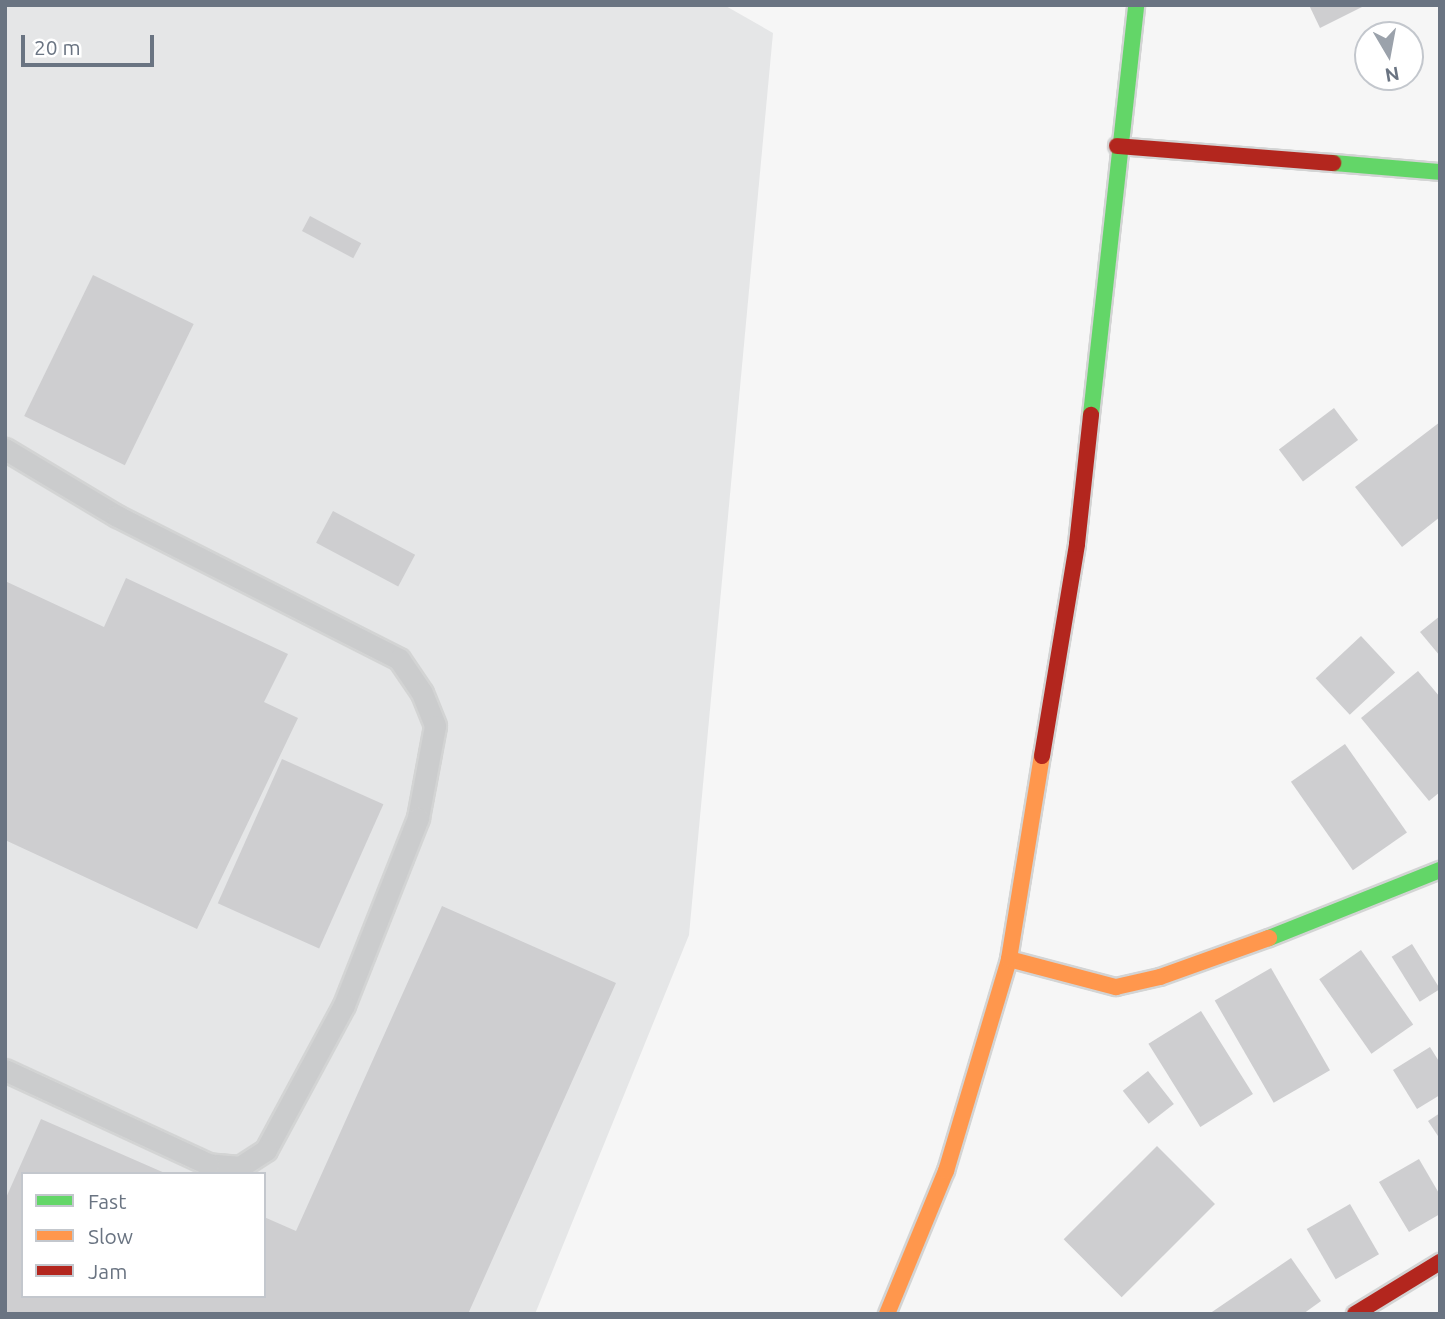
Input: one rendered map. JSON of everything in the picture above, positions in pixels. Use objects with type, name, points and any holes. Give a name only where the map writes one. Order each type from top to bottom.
[{"type":"street","points":[[887,1314],[946,1171],[1009,959],[1077,544],[1117,146],[1136,5]]},
{"type":"street","points":[[1117,146],[1440,172]]},
{"type":"street","points":[[1009,959],[1064,977],[1116,987],[1160,977],[1346,910],[1440,870]]},
{"type":"street","points":[[1355,1314],[1440,1262]]},
{"type":"lane","points":[[5,449],[141,529],[399,659],[422,693],[435,726],[418,818],[344,1005],[266,1150],[240,1167],[208,1164],[5,1070]]},
{"type":"shaded area","points":[[5,5],[724,5],[773,33],[689,935],[535,1314],[5,1314]]},
{"type":"building","points":[[1309,5],[1366,5],[1320,28]]},
{"type":"building","points":[[310,216],[361,243],[353,258],[302,231]]},
{"type":"building","points":[[93,275],[194,324],[125,465],[24,416]]},
{"type":"building","points":[[1334,408],[1358,440],[1303,481],[1279,450]]},
{"type":"building","points":[[1440,422],[1440,517],[1402,547],[1355,487]]},
{"type":"building","points":[[333,511],[415,555],[398,586],[316,543]]},
{"type":"building","points":[[126,578],[288,654],[264,702],[298,718],[197,929],[5,840],[5,581],[104,627]]},
{"type":"building","points":[[1440,616],[1440,656],[1420,632]]},
{"type":"building","points":[[1361,636],[1395,673],[1350,715],[1316,678]]},
{"type":"building","points":[[1418,671],[1440,697],[1440,792],[1429,801],[1361,718]]},
{"type":"building","points":[[1345,744],[1407,832],[1353,870],[1291,782]]},
{"type":"building","points":[[282,759],[383,804],[319,948],[218,903]]},
{"type":"building","points":[[442,906],[616,983],[468,1314],[5,1314],[5,1200],[41,1119],[162,1172],[21,1172],[21,1298],[266,1298],[266,1218],[296,1231]]},
{"type":"building","points":[[1412,944],[1440,989],[1420,1002],[1392,957]]},
{"type":"building","points":[[1361,950],[1413,1025],[1371,1054],[1319,979]]},
{"type":"building","points":[[1271,968],[1330,1070],[1274,1103],[1215,1000]]},
{"type":"building","points":[[1201,1011],[1253,1094],[1200,1127],[1148,1044]]},
{"type":"building","points":[[1430,1047],[1440,1063],[1440,1095],[1417,1109],[1393,1070]]},
{"type":"building","points":[[1148,1071],[1174,1104],[1149,1124],[1123,1091]]},
{"type":"building","points":[[1440,1113],[1440,1139],[1428,1121]]},
{"type":"building","points":[[1157,1146],[1215,1204],[1122,1297],[1064,1239]]},
{"type":"building","points":[[1419,1159],[1440,1195],[1440,1214],[1409,1232],[1379,1182]]},
{"type":"building","points":[[1350,1204],[1379,1254],[1336,1279],[1307,1229]]},
{"type":"building","points":[[1291,1258],[1321,1301],[1303,1314],[1209,1314]]},
{"type":"traffic: fast","points":[[1091,415],[1136,5]]},
{"type":"traffic: fast","points":[[1333,163],[1440,172]]},
{"type":"traffic: fast","points":[[1269,938],[1440,870]]},
{"type":"traffic: slow","points":[[887,1314],[946,1171],[1009,959],[1042,756]]},
{"type":"traffic: slow","points":[[1009,959],[1116,987],[1160,977],[1269,938]]},
{"type":"traffic: jam","points":[[1117,146],[1333,163]]},
{"type":"traffic: jam","points":[[1042,756],[1077,544],[1091,415]]},
{"type":"traffic: jam","points":[[1355,1314],[1440,1262]]}]
